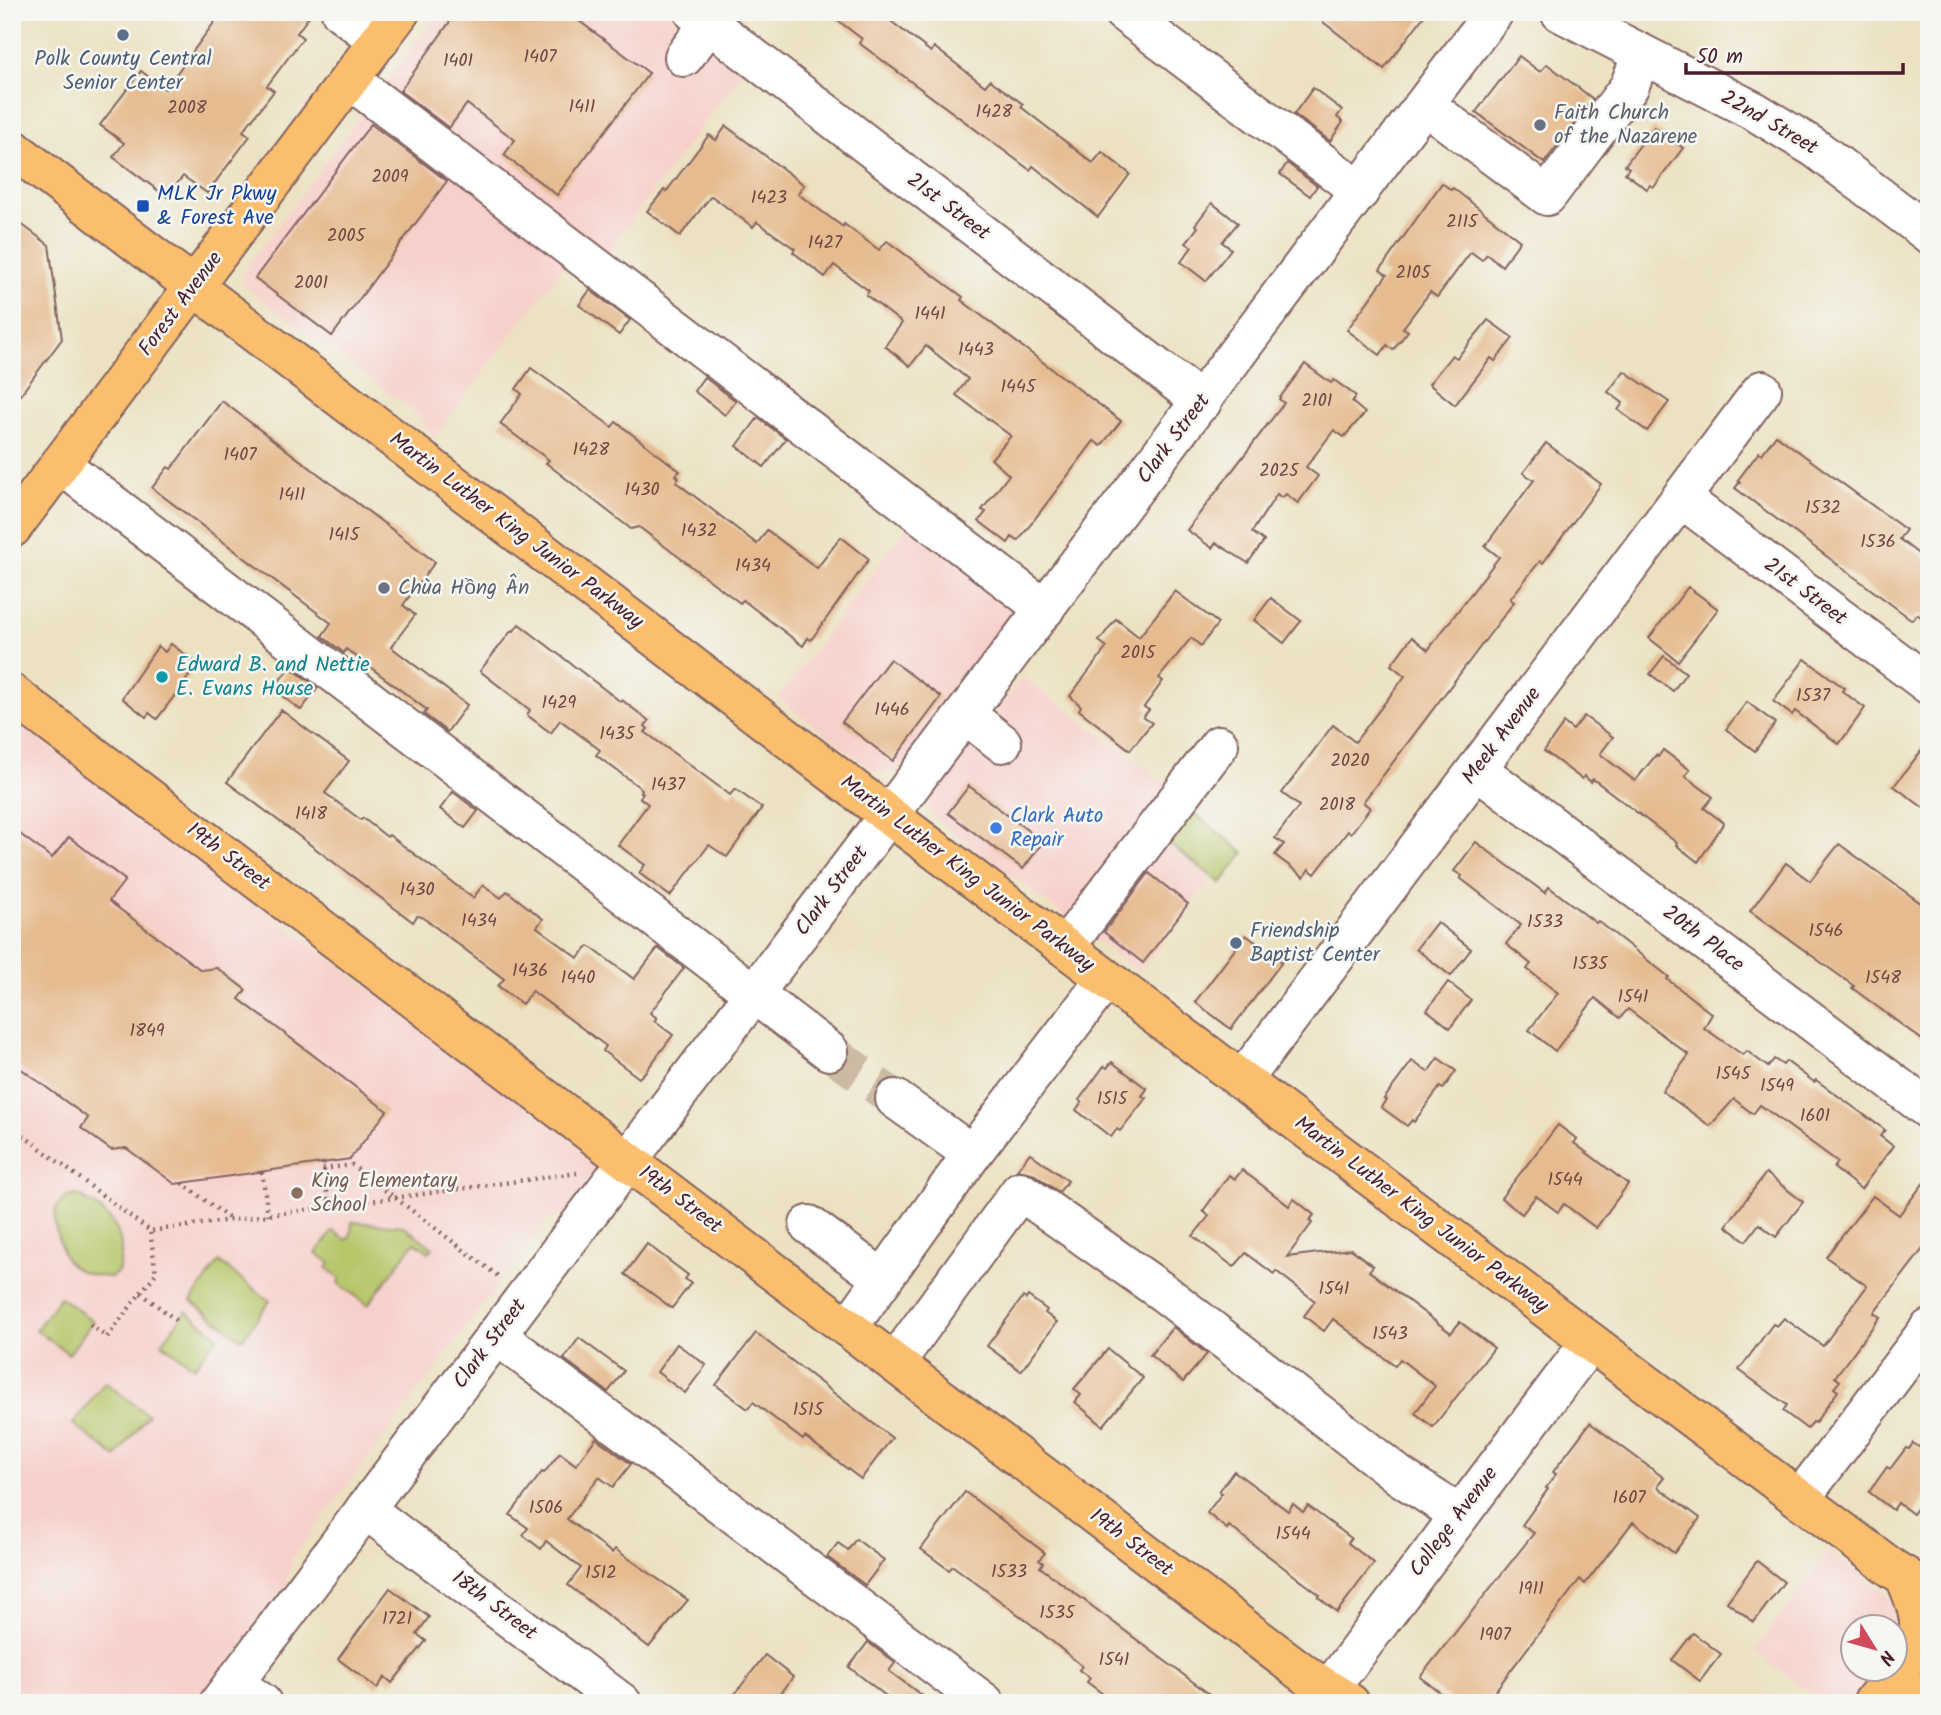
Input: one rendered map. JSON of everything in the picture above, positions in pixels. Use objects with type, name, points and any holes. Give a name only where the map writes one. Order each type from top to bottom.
[{"type":"main road","name":"Forest Avenue","points":[[12,528],[389,26]]},
{"type":"main road","name":"Martin Luther King Junior Parkway","points":[[12,148],[1106,979],[1917,1584]]},
{"type":"main road","name":"19th Street","points":[[12,694],[1332,1699]]},
{"type":"main road","points":[[1872,1703],[1910,1652],[1917,1637],[1917,1584]]},
{"type":"main road","points":[[1889,1703],[1929,1691]]},
{"type":"street","points":[[341,12],[389,26]]},
{"type":"street","points":[[1123,12],[1360,191]]},
{"type":"street","name":"Clark Street","points":[[238,1696],[365,1508],[1494,12]]},
{"type":"street","name":"22nd Street","points":[[1560,12],[1756,112],[1815,148],[1929,234]]},
{"type":"street","points":[[684,57],[701,18]]},
{"type":"street","name":"21st Street","points":[[701,18],[1202,401]]},
{"type":"street","points":[[1425,104],[1547,196],[1629,87],[1642,54]]},
{"type":"street","points":[[350,80],[556,223],[1045,609]]},
{"type":"street","name":"Meek Avenue","points":[[1242,1081],[1762,390]]},
{"type":"street","points":[[61,464],[829,1051]]},
{"type":"street","name":"21st Street","points":[[1681,498],[1929,685]]},
{"type":"street","points":[[965,714],[1002,743]]},
{"type":"street","points":[[1065,947],[1219,745]]},
{"type":"street","name":"20th Place","points":[[1477,769],[1929,1110]]},
{"type":"street","points":[[848,1328],[972,1154],[1106,979]]},
{"type":"street","points":[[895,1099],[972,1154]]},
{"type":"street","points":[[894,1363],[1020,1191],[1164,1293],[1401,1476],[1460,1515]]},
{"type":"street","points":[[809,1225],[883,1279]]},
{"type":"street","points":[[1800,1499],[1929,1329]]},
{"type":"street","points":[[496,1335],[985,1703]]},
{"type":"street","name":"College Avenue","points":[[1332,1699],[1460,1515],[1590,1342]]},
{"type":"street","name":"18th Street","points":[[365,1508],[622,1703]]},
{"type":"path","points":[[12,1127],[150,1231],[588,1172]]},
{"type":"path","points":[[328,1206],[323,1166],[352,1165],[498,1276]]},
{"type":"path","points":[[262,1172],[268,1215]]},
{"type":"path","points":[[182,1183],[231,1220]]},
{"type":"path","points":[[90,1325],[107,1338],[156,1273],[150,1231]]},
{"type":"path","points":[[141,1293],[178,1322]]},
{"type":"shaded area","points":[[439,12],[665,12],[743,71],[601,261],[383,86]]},
{"type":"shaded area","points":[[365,110],[571,257],[434,437],[421,417],[249,290],[242,281],[244,271]]},
{"type":"shaded area","points":[[913,519],[1024,607],[904,766],[896,771],[880,772],[873,770],[778,698]]},
{"type":"shaded area","points":[[1022,677],[1177,791],[1070,920],[928,811],[930,797]]},
{"type":"shaded area","name":"King Elementary School","points":[[12,719],[593,1156],[599,1166],[599,1170],[565,1214],[549,1218],[292,1559],[286,1587],[200,1703],[12,1703]]},
{"type":"shaded area","points":[[1157,836],[1211,878],[1139,973],[1088,934]]},
{"type":"shaded area","points":[[1829,1551],[1900,1604],[1906,1613],[1840,1614],[1840,1684],[1869,1684],[1857,1695],[1831,1703],[1823,1703],[1755,1651]]},
{"type":"green space","points":[[1193,812],[1244,853],[1221,883],[1168,843]]},
{"type":"green space","points":[[77,1195],[108,1217],[119,1235],[121,1258],[118,1272],[111,1277],[83,1272],[64,1256],[55,1227],[55,1212],[62,1201]]},
{"type":"green space","points":[[352,1222],[404,1226],[433,1248],[429,1252],[415,1242],[368,1305],[338,1283],[340,1279],[327,1268],[330,1263],[316,1253],[333,1231],[347,1240],[351,1234]]},
{"type":"green space","points":[[219,1262],[270,1301],[242,1339],[191,1301]]},
{"type":"green space","points":[[60,1297],[93,1321],[69,1354],[36,1330]]},
{"type":"green space","points":[[186,1311],[218,1336],[194,1367],[162,1343]]},
{"type":"green space","points":[[105,1382],[148,1415],[116,1457],[73,1424]]},
{"type":"building","points":[[222,12],[312,12],[297,33],[303,38],[267,86],[274,91],[243,131],[250,136],[207,193],[183,176],[167,197],[113,157],[124,143],[100,125],[141,71],[165,89]]},
{"type":"building","points":[[457,12],[567,12],[649,73],[557,195],[504,155],[515,140],[467,104],[449,128],[400,91]]},
{"type":"building","points":[[827,12],[879,12],[931,52],[934,47],[985,86],[990,80],[1093,163],[1102,152],[1130,174],[1098,217],[1033,166],[1030,170],[859,43],[862,39]]},
{"type":"building","points":[[1310,12],[1427,12],[1384,69]]},
{"type":"building","name":"Faith Church of the Nazarene","points":[[1519,56],[1540,72],[1547,64],[1593,99],[1544,163],[1476,112]]},
{"type":"building","points":[[1313,88],[1342,110],[1337,117],[1343,122],[1330,141],[1294,114]]},
{"type":"building","points":[[371,124],[447,181],[332,336],[255,278]]},
{"type":"building","points":[[726,126],[804,185],[798,194],[879,250],[887,241],[1121,421],[1101,446],[1094,441],[1018,541],[1012,537],[1008,543],[979,521],[986,512],[982,510],[1009,475],[991,459],[1011,436],[956,395],[968,379],[926,346],[910,366],[885,346],[902,323],[866,295],[869,291],[834,265],[825,277],[793,252],[795,249],[757,222],[753,227],[713,197],[711,196],[680,236],[647,211],[664,190],[666,192],[709,135],[716,140]]},
{"type":"building","points":[[1654,127],[1683,148],[1654,187],[1650,185],[1647,189],[1625,173],[1629,168],[1625,165]]},
{"type":"building","points":[[1287,163],[1317,186],[1310,196],[1280,174]]},
{"type":"building","points":[[1442,183],[1451,190],[1453,188],[1520,241],[1502,266],[1487,254],[1482,260],[1471,252],[1437,297],[1430,292],[1403,328],[1408,331],[1393,350],[1387,345],[1380,355],[1347,330],[1387,275],[1380,270]]},
{"type":"building","points":[[1212,203],[1238,223],[1222,242],[1231,249],[1206,281],[1181,262],[1192,247],[1186,243],[1198,227],[1195,225]]},
{"type":"building","points":[[12,217],[49,245],[62,339],[12,406]]},
{"type":"building","points":[[590,290],[630,320],[619,335],[579,305]]},
{"type":"building","points":[[1488,320],[1513,338],[1495,361],[1491,358],[1455,405],[1429,384],[1452,355],[1457,358]]},
{"type":"building","points":[[1305,364],[1331,383],[1334,380],[1356,396],[1352,402],[1365,413],[1344,437],[1334,430],[1306,467],[1318,476],[1298,503],[1286,494],[1282,498],[1277,494],[1252,532],[1264,541],[1248,563],[1216,543],[1212,548],[1187,530],[1284,403],[1279,399]]},
{"type":"building","points":[[531,368],[612,427],[616,422],[680,471],[676,475],[679,478],[676,482],[757,544],[767,530],[817,568],[841,537],[869,559],[811,640],[808,638],[803,646],[743,600],[740,603],[639,527],[631,529],[546,463],[549,460],[500,424],[522,394],[516,389]]},
{"type":"building","points":[[1624,371],[1669,402],[1647,431],[1618,410],[1623,403],[1608,392]]},
{"type":"building","points":[[704,377],[736,401],[725,415],[694,391]]},
{"type":"building","points":[[222,401],[435,562],[403,605],[415,615],[391,647],[467,705],[447,732],[424,714],[427,710],[346,649],[344,653],[322,636],[331,623],[152,488],[168,467],[171,469]]},
{"type":"building","points":[[758,418],[786,439],[764,467],[737,446]]},
{"type":"building","points":[[1776,435],[1906,530],[1899,539],[1929,562],[1929,623],[1917,614],[1912,620],[1735,488],[1759,452],[1762,454]]},
{"type":"building","points":[[1546,443],[1601,484],[1543,563],[1540,561],[1510,599],[1514,602],[1363,802],[1370,808],[1351,833],[1348,831],[1315,874],[1309,869],[1304,877],[1275,855],[1284,844],[1275,838],[1299,806],[1282,793],[1333,725],[1355,742],[1405,676],[1391,665],[1412,637],[1428,650],[1499,557],[1485,546],[1534,480],[1523,473]]},
{"type":"building","points":[[1688,587],[1718,609],[1678,661],[1649,638]]},
{"type":"building","points":[[1175,591],[1218,623],[1201,646],[1191,638],[1159,678],[1163,681],[1144,707],[1149,710],[1143,717],[1152,723],[1130,750],[1079,710],[1081,706],[1070,696],[1107,647],[1099,641],[1116,619],[1139,637]]},
{"type":"building","points":[[1271,598],[1301,621],[1284,643],[1254,620]]},
{"type":"building","points":[[519,624],[649,721],[645,732],[730,795],[735,789],[762,808],[727,857],[709,845],[670,896],[639,873],[645,865],[618,845],[648,804],[640,798],[642,789],[596,755],[600,750],[560,720],[551,733],[527,715],[530,710],[480,671]]},
{"type":"building","name":"Edward B. and Nettie E. Evans House","points":[[171,644],[198,664],[157,719],[149,713],[146,717],[122,698],[158,646],[165,652]]},
{"type":"building","points":[[1664,656],[1686,673],[1673,691],[1650,674]]},
{"type":"building","points":[[890,659],[941,697],[893,761],[842,722]]},
{"type":"building","points":[[1805,659],[1844,688],[1842,691],[1865,708],[1839,744],[1795,711],[1792,715],[1773,701]]},
{"type":"building","points":[[290,667],[318,688],[301,710],[273,689]]},
{"type":"building","points":[[1747,702],[1775,723],[1755,751],[1726,729]]},
{"type":"building","points":[[281,710],[349,761],[325,793],[361,820],[363,818],[387,837],[389,835],[473,898],[483,885],[501,898],[507,891],[543,919],[537,927],[578,958],[589,946],[634,979],[658,948],[684,968],[650,1013],[657,1018],[654,1021],[673,1035],[639,1078],[603,1051],[606,1046],[532,991],[522,1004],[498,986],[504,979],[422,917],[417,916],[413,922],[227,782]]},
{"type":"building","points":[[1584,716],[1613,737],[1600,754],[1635,781],[1663,750],[1690,770],[1685,776],[1713,797],[1704,808],[1724,823],[1698,862],[1593,779],[1591,782],[1584,776],[1582,779],[1544,751],[1564,723],[1573,730]]},
{"type":"building","points":[[1929,741],[1929,812],[1894,786]]},
{"type":"building","name":"Clark Auto Repair","points":[[969,786],[1043,842],[1023,869],[948,813]]},
{"type":"building","points":[[453,792],[478,811],[465,828],[440,809]]},
{"type":"building","name":"King Elementary School","points":[[12,828],[52,858],[69,837],[125,880],[109,901],[201,970],[217,968],[246,990],[239,999],[387,1111],[350,1159],[175,1184],[126,1148],[111,1150],[81,1128],[88,1118],[12,1062]]},
{"type":"building","points":[[1476,842],[1545,893],[1549,887],[1596,923],[1598,921],[1669,977],[1667,979],[1712,1014],[1704,1028],[1743,1055],[1747,1051],[1768,1067],[1774,1059],[1783,1065],[1786,1061],[1885,1130],[1880,1136],[1893,1146],[1861,1189],[1834,1168],[1838,1162],[1760,1105],[1753,1114],[1734,1099],[1710,1126],[1662,1091],[1689,1055],[1628,1009],[1620,1018],[1595,998],[1555,1051],[1529,1030],[1558,993],[1527,969],[1531,964],[1506,944],[1521,925],[1454,871]]},
{"type":"building","points":[[1839,844],[1929,909],[1929,1045],[1852,988],[1854,986],[1750,911],[1786,863],[1810,881]]},
{"type":"building","points":[[1149,873],[1188,904],[1143,963],[1104,932]]},
{"type":"building","points":[[1437,922],[1471,949],[1451,976],[1416,949]]},
{"type":"building","points":[[1246,935],[1282,962],[1231,1029],[1195,1002]]},
{"type":"building","points":[[1448,982],[1471,1000],[1450,1028],[1427,1010]]},
{"type":"building","points":[[1438,1058],[1456,1071],[1443,1089],[1440,1087],[1414,1122],[1412,1120],[1407,1126],[1381,1107],[1412,1061],[1428,1072]]},
{"type":"building","points":[[1112,1062],[1147,1089],[1142,1096],[1146,1098],[1120,1131],[1117,1129],[1111,1137],[1076,1110],[1082,1102],[1079,1100],[1104,1066],[1107,1068]]},
{"type":"building","points":[[1558,1125],[1577,1139],[1574,1143],[1628,1184],[1596,1228],[1564,1204],[1558,1212],[1536,1196],[1522,1214],[1501,1198]]},
{"type":"building","points":[[1030,1153],[1068,1181],[1059,1192],[1032,1173],[1017,1170]]},
{"type":"building","points":[[1242,1170],[1289,1206],[1294,1199],[1314,1215],[1309,1221],[1312,1223],[1287,1257],[1351,1249],[1373,1266],[1369,1271],[1451,1333],[1460,1322],[1494,1348],[1433,1427],[1415,1413],[1435,1386],[1400,1359],[1395,1366],[1333,1319],[1324,1331],[1304,1316],[1315,1301],[1276,1271],[1274,1274],[1246,1253],[1234,1267],[1193,1236],[1209,1216],[1203,1211],[1229,1175],[1235,1179]]},
{"type":"building","points":[[1766,1173],[1803,1202],[1776,1237],[1759,1224],[1746,1241],[1726,1226]]},
{"type":"building","points":[[1929,1176],[1929,1241],[1874,1313],[1880,1317],[1835,1377],[1840,1381],[1834,1388],[1838,1391],[1815,1423],[1807,1429],[1783,1411],[1787,1405],[1739,1370],[1773,1324],[1777,1326],[1784,1318],[1823,1346],[1867,1286],[1826,1257],[1873,1196],[1899,1215]]},
{"type":"building","points":[[647,1244],[688,1275],[685,1279],[691,1283],[672,1308],[625,1274]]},
{"type":"building","points":[[1028,1296],[1047,1310],[1045,1313],[1057,1322],[1021,1371],[987,1346],[1023,1297],[1026,1299]]},
{"type":"building","points":[[1173,1327],[1207,1354],[1183,1382],[1150,1355]]},
{"type":"building","points":[[756,1333],[892,1438],[861,1479],[753,1402],[748,1409],[716,1385]]},
{"type":"building","points":[[579,1338],[624,1371],[608,1392],[564,1359]]},
{"type":"building","points":[[677,1344],[706,1365],[685,1393],[657,1372]]},
{"type":"building","points":[[1108,1349],[1143,1378],[1103,1426],[1075,1402],[1081,1395],[1074,1389]]},
{"type":"building","points":[[1590,1423],[1664,1478],[1658,1485],[1659,1488],[1700,1518],[1674,1553],[1633,1522],[1585,1584],[1580,1579],[1486,1703],[1454,1703],[1420,1677],[1534,1533],[1522,1525],[1548,1489],[1546,1488],[1556,1474],[1553,1472]]},
{"type":"building","points":[[596,1438],[631,1464],[613,1487],[599,1477],[567,1519],[612,1553],[615,1549],[688,1600],[649,1647],[568,1585],[581,1568],[546,1541],[541,1549],[523,1535],[528,1528],[510,1515],[560,1453],[576,1465]]},
{"type":"building","points":[[1913,1443],[1929,1454],[1929,1492],[1913,1514],[1898,1503],[1893,1510],[1869,1492],[1887,1467],[1890,1469]]},
{"type":"building","points":[[1234,1471],[1288,1511],[1293,1504],[1303,1512],[1308,1506],[1351,1538],[1348,1543],[1374,1563],[1337,1612],[1318,1597],[1320,1595],[1229,1526],[1227,1529],[1207,1513]]},
{"type":"building","points":[[965,1492],[1045,1553],[1039,1560],[1043,1563],[1040,1567],[1221,1703],[1115,1703],[1087,1682],[1090,1678],[1079,1670],[1082,1666],[1027,1621],[953,1566],[949,1570],[921,1549]]},
{"type":"building","points":[[856,1539],[884,1560],[865,1585],[827,1557],[838,1543],[848,1550]]},
{"type":"building","points":[[1757,1561],[1784,1582],[1754,1622],[1727,1602]]},
{"type":"building","points":[[390,1588],[429,1617],[417,1634],[426,1641],[392,1683],[385,1677],[377,1688],[338,1659]]},
{"type":"building","points":[[1693,1633],[1721,1654],[1700,1681],[1672,1660]]},
{"type":"building","points":[[868,1642],[895,1663],[889,1671],[932,1703],[895,1703],[849,1667]]},
{"type":"building","points":[[765,1655],[793,1677],[774,1703],[728,1703]]},
{"type":"tunnel","points":[[829,1051],[895,1099]]},
{"type":"place","name":"Polk County Central Senior Center","points":[[123,35]]},
{"type":"place","name":"Faith Church of the Nazarene","points":[[1540,125]]},
{"type":"place","name":"MLK Jr Pkwy & Forest Ave","points":[[143,206]]},
{"type":"place","name":"Chùa Hồng Ân","points":[[384,588]]},
{"type":"place","name":"Edward B. and Nettie E. Evans House","points":[[162,677]]},
{"type":"place","name":"Clark Auto Repair","points":[[996,828]]},
{"type":"place","name":"Friendship Baptist Center","points":[[1236,943]]},
{"type":"place","name":"King Elementary School","points":[[297,1193]]}]
